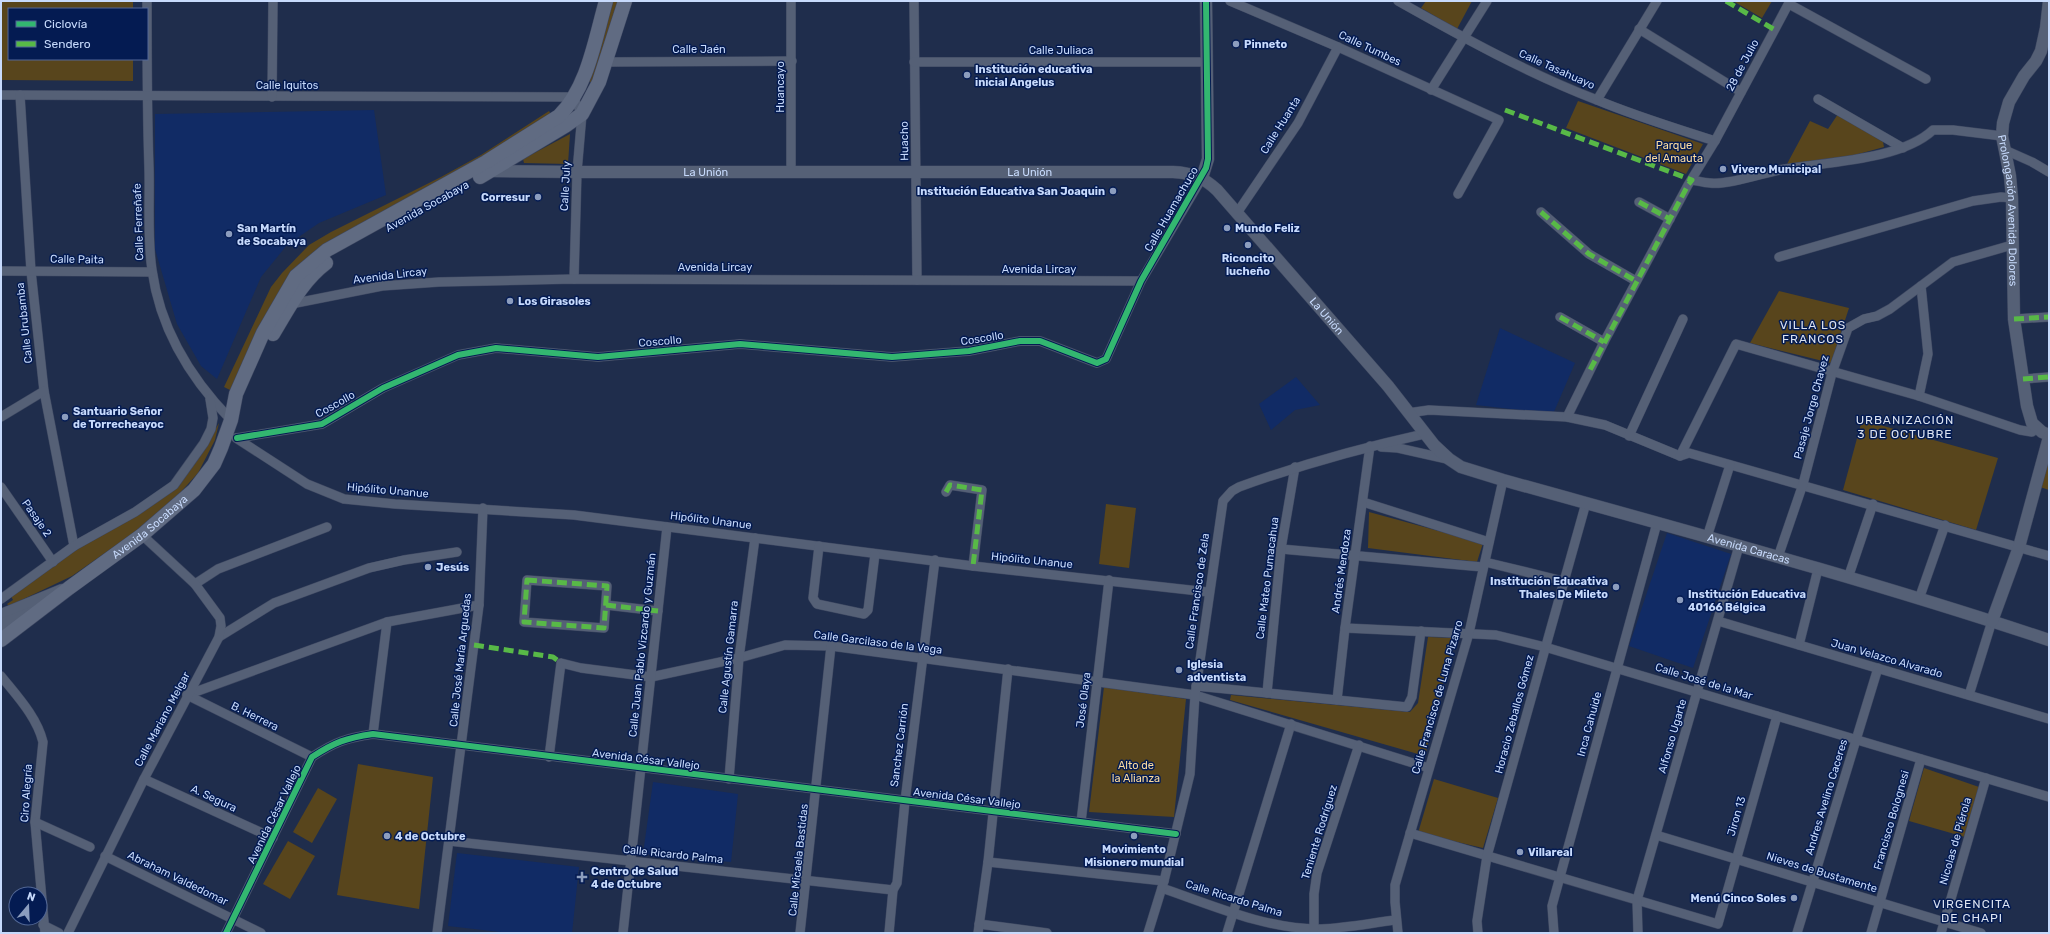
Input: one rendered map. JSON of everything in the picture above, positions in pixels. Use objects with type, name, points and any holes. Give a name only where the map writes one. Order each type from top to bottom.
[{"type":"main road","name":"Avenida Socabaya","points":[[231,420],[239,409],[272,337],[301,286],[314,272],[335,256],[488,166],[559,116],[568,107],[584,74],[606,1]]},
{"type":"main road","name":"Avenida Socabaya","points":[[1,640],[68,588],[142,535],[194,490],[214,464],[232,436],[231,420],[236,394],[263,333],[296,276],[327,250],[488,166],[582,114],[596,89],[607,62],[625,1]]},
{"type":"main road","name":"Calle Huamachuco","points":[[1202,178],[1208,159],[1206,1]]},
{"type":"main road","name":"Prolongación Avenida Dolores","points":[[2036,429],[2030,416],[2014,319],[2012,198],[2002,136],[2003,123],[2009,102],[2041,51],[2046,28],[2049,1]]},
{"type":"main road","name":"La Unión","points":[[488,166],[577,172],[916,171],[1187,173],[1202,178],[1217,190],[1388,386],[1424,434],[1449,459]]},
{"type":"main road","points":[[1992,621],[2019,548],[2049,436],[2036,429]]},
{"type":"main road","name":"Avenida Caracas","points":[[1449,459],[1461,467],[1503,480],[1778,557],[1992,621],[2049,640]]},
{"type":"main road","points":[[1,615],[68,588]]},
{"type":"main road","points":[[1,625],[41,609]]},
{"type":"street","points":[[272,97],[273,1]]},
{"type":"street","name":"Huancayo","points":[[791,1],[791,172]]},
{"type":"street","name":"Huacho","points":[[914,1],[917,280]]},
{"type":"street","name":"Calle Tumbes","points":[[1230,1],[1338,47],[1499,120],[1458,194]]},
{"type":"street","points":[[1431,90],[1487,1]]},
{"type":"street","points":[[1597,100],[1656,1]]},
{"type":"street","name":"Calle Tasahuayo","points":[[1400,2],[1464,38],[1528,70],[1597,100],[1715,141]]},
{"type":"street","points":[[1789,3],[1926,79]]},
{"type":"street","name":"28 de Julio","points":[[1567,417],[1604,342],[1688,184],[1692,180],[1715,141],[1789,3]]},
{"type":"street","points":[[1639,29],[1741,92]]},
{"type":"street","name":"Calle Huanta","points":[[1237,213],[1298,122],[1338,47]]},
{"type":"street","name":"Calle Ferreñafe","points":[[147,60],[152,272],[159,301],[173,340],[210,399],[231,420]]},
{"type":"street","name":"Calle Jaén","points":[[607,62],[792,61]]},
{"type":"street","name":"Calle Juliaca","points":[[914,62],[1207,62]]},
{"type":"street","name":"Calle Iquitos","points":[[1,95],[573,97]]},
{"type":"street","name":"Calle Urubamba","points":[[20,95],[31,271],[44,391],[74,546]]},
{"type":"street","points":[[573,97],[582,114]]},
{"type":"street","points":[[1818,99],[1903,148]]},
{"type":"street","name":"Calle July","points":[[574,279],[577,172],[582,114]]},
{"type":"street","points":[[1692,180],[1716,183],[1780,170],[1849,161],[1903,148],[1925,137],[1933,130],[1953,130],[2002,136]]},
{"type":"street","points":[[2005,150],[2032,162],[2049,172]]},
{"type":"street","name":"Calle Huamachuco","points":[[1097,363],[1106,359],[1141,281],[1202,178]]},
{"type":"street","points":[[1778,257],[1966,203],[1986,199],[2012,198]]},
{"type":"street","points":[[1639,202],[1670,219]]},
{"type":"street","points":[[1541,212],[1589,254],[1636,281]]},
{"type":"street","name":"Pasaje Jorge Chavez","points":[[1778,557],[1803,484],[1832,373],[1848,328],[1852,324],[1883,313],[1953,262],[2012,245]]},
{"type":"street","name":"Calle Paita","points":[[1,271],[152,272]]},
{"type":"street","name":"Avenida Lircay","points":[[291,304],[382,286],[439,282],[574,279],[1141,281]]},
{"type":"street","points":[[1920,396],[1928,354],[1921,286]]},
{"type":"street","points":[[1560,317],[1604,342]]},
{"type":"street","points":[[2014,319],[2049,317]]},
{"type":"street","points":[[1629,436],[1683,319]]},
{"type":"street","name":"Coscollo","points":[[232,436],[322,424],[383,388],[444,361],[458,355],[496,348],[598,357],[740,344],[892,357],[969,351],[1020,341],[1040,341],[1097,363]]},
{"type":"street","points":[[1680,456],[1736,344],[1832,373],[1920,396],[2020,430],[2032,432],[2036,429]]},
{"type":"street","points":[[2023,379],[2049,377]]},
{"type":"street","points":[[1,416],[44,391]]},
{"type":"street","points":[[1,599],[74,546],[136,512],[174,485],[204,443],[211,428],[213,418],[210,399]]},
{"type":"street","points":[[1408,413],[1429,410],[1567,417],[1604,425],[1680,456],[1689,453],[1874,504],[2049,556]]},
{"type":"street","name":"Calle Francisco de Zela","points":[[1148,933],[1163,885],[1190,774],[1195,690],[1208,592],[1223,501],[1227,495],[1239,487],[1295,467],[1370,446],[1424,434]]},
{"type":"street","name":"Hipólito Unanue","points":[[232,436],[307,484],[344,499],[394,504],[483,508],[574,515],[973,566],[1208,592]]},
{"type":"street","name":"Calle Francisco de Zela","points":[[1370,446],[1398,448],[1449,459]]},
{"type":"street","name":"Andrés Mendoza","points":[[1337,700],[1345,628],[1370,446]]},
{"type":"street","points":[[1707,537],[1730,465]]},
{"type":"street","name":"Calle Mateo Pumacahua","points":[[1267,693],[1281,549],[1295,467]]},
{"type":"street","name":"Calle Francisco de Luna Pizarro","points":[[1398,933],[1395,885],[1469,633],[1503,480]]},
{"type":"street","points":[[946,492],[950,485],[982,490],[973,566]]},
{"type":"street","name":"Pasaje 2","points":[[1,487],[53,562]]},
{"type":"street","points":[[1363,502],[1489,542]]},
{"type":"street","name":"Horacio Zeballos Gómez","points":[[1478,933],[1477,921],[1487,856],[1586,503]]},
{"type":"street","points":[[1848,578],[1874,504]]},
{"type":"street","name":"Calle José María Arguedas","points":[[437,933],[479,605],[483,508]]},
{"type":"street","name":"Inca Cahuide","points":[[1554,933],[1552,906],[1657,523]]},
{"type":"street","points":[[1919,599],[1945,525]]},
{"type":"street","points":[[196,584],[218,569],[327,527]]},
{"type":"street","name":"Calle Juan Pablo Vizcardo y Guzmán","points":[[623,933],[667,527]]},
{"type":"street","name":"Calle Mariano Melgar","points":[[68,933],[144,779],[187,695],[219,637],[222,626],[220,618],[196,584],[142,535]]},
{"type":"street","name":"Calle Agustín Gamarra","points":[[729,779],[738,658],[756,538]]},
{"type":"street","points":[[819,546],[813,598],[817,604],[864,614],[868,610],[875,554]]},
{"type":"street","name":"Alfonso Ugarte","points":[[1638,933],[1637,900],[1739,546]]},
{"type":"street","points":[[1281,549],[1484,564],[1563,581]]},
{"type":"street","points":[[219,637],[274,603],[369,568],[404,560],[457,552]]},
{"type":"street","name":"Sanchez Carrión","points":[[889,933],[893,890],[897,883],[905,801],[935,560]]},
{"type":"street","points":[[1799,645],[1818,569]]},
{"type":"street","points":[[527,580],[607,586],[606,605],[604,628],[524,622],[527,580]]},
{"type":"street","name":"José Olaya","points":[[1081,822],[1109,580]]},
{"type":"street","points":[[187,695],[387,622],[479,605]]},
{"type":"street","points":[[606,605],[658,611]]},
{"type":"street","name":"Juan Velazco Alvarado","points":[[1718,621],[2049,719]]},
{"type":"street","points":[[1970,695],[1992,621]]},
{"type":"street","points":[[373,734],[387,622]]},
{"type":"street","name":"Calle José de la Mar","points":[[1345,628],[1496,635],[1545,646],[2049,797]]},
{"type":"street","points":[[1195,690],[1267,693],[1406,707],[1412,697],[1421,631]]},
{"type":"street","name":"Calle Garcilaso de la Vega","points":[[548,757],[561,662],[581,668],[651,677],[738,658],[785,645],[831,646],[1097,680],[1195,690]]},
{"type":"street","name":"Calle Micaela Bastidas","points":[[800,933],[831,646]]},
{"type":"street","name":"Andres Avelino Caceres","points":[[1797,933],[1878,668]]},
{"type":"street","points":[[1008,669],[988,862],[979,929],[1047,933]]},
{"type":"street","name":"Ciro Alegría","points":[[1,676],[40,729],[43,742],[35,822],[44,929],[59,933]]},
{"type":"street","points":[[1195,690],[1291,724],[1429,768]]},
{"type":"street","name":"B. Herrera","points":[[187,695],[312,757]]},
{"type":"street","name":"Jiron 13","points":[[1637,900],[1718,924],[1777,716]]},
{"type":"street","points":[[1226,933],[1291,724]]},
{"type":"street","name":"Avenida César Vallejo","points":[[226,933],[312,757],[330,745],[349,738],[373,734],[462,747],[1176,834]]},
{"type":"street","name":"Teniente Rodríguez","points":[[1314,928],[1314,894],[1317,873],[1359,745]]},
{"type":"street","name":"Francisco Bolognesi","points":[[1871,933],[1921,759]]},
{"type":"street","name":"Nicolas de Piérola","points":[[1942,933],[1986,778]]},
{"type":"street","name":"A. Segura","points":[[144,779],[273,838]]},
{"type":"street","points":[[35,822],[90,847]]},
{"type":"street","points":[[1410,833],[1637,900]]},
{"type":"street","name":"Nieves de Bustamente","points":[[1656,835],[1981,933]]},
{"type":"street","name":"Calle Ricardo Palma","points":[[449,841],[893,890]]},
{"type":"street","name":"Abraham Valdedomar","points":[[105,856],[261,933]]},
{"type":"street","name":"Calle Ricardo Palma","points":[[988,862],[1163,885],[1233,912],[1286,926],[1314,928],[1396,920]]},
{"type":"shaded area","name":"San Martín de Socabaya","points":[[374,110],[386,195],[319,223],[287,245],[261,277],[217,379],[201,366],[177,324],[155,249],[155,114]]},
{"type":"shaded area","points":[[1500,328],[1575,363],[1553,414],[1476,405]]},
{"type":"shaded area","points":[[1296,377],[1320,405],[1295,410],[1271,430],[1259,404]]},
{"type":"shaded area","name":"Institución Educativa 40166 Bélgica","points":[[1667,533],[1731,554],[1693,668],[1629,646]]},
{"type":"shaded area","points":[[653,782],[738,794],[731,862],[643,854]]},
{"type":"shaded area","points":[[457,853],[579,867],[572,933],[509,933],[448,926]]},
{"type":"green space","points":[[1,1],[133,1],[133,8],[8,8],[8,60],[133,60],[133,81],[1,80]]},
{"type":"green space","points":[[611,1],[620,1],[594,83],[587,81]]},
{"type":"green space","points":[[1426,1],[1472,1],[1457,29],[1421,8]]},
{"type":"green space","points":[[1733,1],[1772,1],[1762,18]]},
{"type":"green space","name":"Parque del Amauta","points":[[1578,101],[1703,144],[1686,174],[1566,128]]},
{"type":"green space","points":[[549,111],[552,116],[510,143],[330,243],[272,307],[230,390],[224,387],[271,287],[282,273],[309,245],[331,232],[441,177],[481,155]]},
{"type":"green space","points":[[1838,114],[1883,142],[1884,147],[1844,158],[1787,164],[1810,121],[1828,129]]},
{"type":"green space","points":[[570,134],[568,164],[524,163],[523,159]]},
{"type":"green space","points":[[1779,291],[1849,308],[1831,363],[1750,343]]},
{"type":"green space","points":[[1862,420],[1998,458],[1976,530],[1843,490]]},
{"type":"green space","points":[[219,423],[215,440],[198,473],[178,495],[142,527],[72,576],[9,606],[7,604],[13,600],[10,594],[77,547],[155,501],[207,444]]},
{"type":"green space","points":[[2049,455],[2049,490],[2040,487]]},
{"type":"green space","points":[[1106,504],[1136,508],[1129,568],[1099,564]]},
{"type":"green space","points":[[1369,512],[1483,543],[1477,562],[1368,548]]},
{"type":"green space","points":[[1428,637],[1454,638],[1425,756],[1230,700],[1231,695],[1410,712],[1418,703]]},
{"type":"green space","name":"Alto de la Alianza","points":[[1104,687],[1186,699],[1174,817],[1089,812]]},
{"type":"green space","name":"4 de Octubre","points":[[358,764],[433,777],[419,909],[337,895]]},
{"type":"green space","points":[[1924,768],[1979,787],[1965,837],[1909,821]]},
{"type":"green space","points":[[1434,779],[1498,798],[1483,848],[1418,833]]},
{"type":"green space","points":[[318,788],[337,799],[312,843],[293,832]]},
{"type":"green space","points":[[288,841],[315,856],[290,899],[263,884]]},
{"type":"marked path","points":[[1726,1],[1775,30]]},
{"type":"marked path","points":[[1505,110],[1692,180],[1590,370]]},
{"type":"marked path","points":[[1639,202],[1670,219]]},
{"type":"marked path","points":[[1541,212],[1589,254],[1636,281]]},
{"type":"marked path","points":[[1560,317],[1604,342]]},
{"type":"marked path","points":[[2014,319],[2049,317]]},
{"type":"marked path","points":[[2023,379],[2049,377]]},
{"type":"marked path","points":[[946,492],[950,485],[982,490],[973,566]]},
{"type":"marked path","points":[[527,580],[607,586],[604,628],[524,622],[527,580]]},
{"type":"marked path","points":[[606,605],[658,611]]},
{"type":"marked path","points":[[474,645],[553,657],[561,663]]},
{"type":"cycle path","points":[[237,438],[322,424],[383,388],[458,355],[496,348],[598,357],[740,344],[892,357],[969,351],[1020,341],[1040,341],[1097,363],[1106,359],[1141,281],[1206,168],[1208,159],[1206,1]]},
{"type":"cycle path","points":[[226,933],[312,757],[341,741],[373,734],[1176,834]]},
{"type":"place","name":"Pinneto","points":[[1236,44]]},
{"type":"place","name":"Institución educativa inicial Angelus","points":[[967,75]]},
{"type":"place","name":"Vivero Municipal","points":[[1723,169]]},
{"type":"place","name":"Institución Educativa San Joaquin","points":[[1113,191]]},
{"type":"place","name":"Corresur","points":[[538,197]]},
{"type":"place","name":"Mundo Feliz","points":[[1227,228]]},
{"type":"place","name":"San Martín de Socabaya","points":[[229,234]]},
{"type":"place","name":"Riconcito lucheño","points":[[1248,245]]},
{"type":"place","name":"Los Girasoles","points":[[510,301]]},
{"type":"place","name":"Santuario Señor de Torrecheayoc","points":[[65,417]]},
{"type":"place","name":"Jesús","points":[[428,567]]},
{"type":"place","name":"Institución Educativa Thales De Mileto","points":[[1616,587]]},
{"type":"place","name":"Institución Educativa 40166 Bélgica","points":[[1680,600]]},
{"type":"place","name":"Iglesia adventista","points":[[1179,670]]},
{"type":"place","name":"4 de Octubre","points":[[387,836]]},
{"type":"place","name":"Movimiento Misionero mundial","points":[[1134,836]]},
{"type":"place","name":"Villareal","points":[[1520,852]]},
{"type":"place","name":"Centro de Salud 4 de Octubre","points":[[582,877]]},
{"type":"place","name":"Menú Cinco Soles","points":[[1794,898]]},
{"type":"district","name":"VILLA LOS FRANCOS","points":[[1813,332]]},
{"type":"district","name":"URBANIZACIÓN 3 DE OCTUBRE","points":[[1905,427]]},
{"type":"district","name":"VIRGENCITA DE CHAPI","points":[[1972,911]]}]
